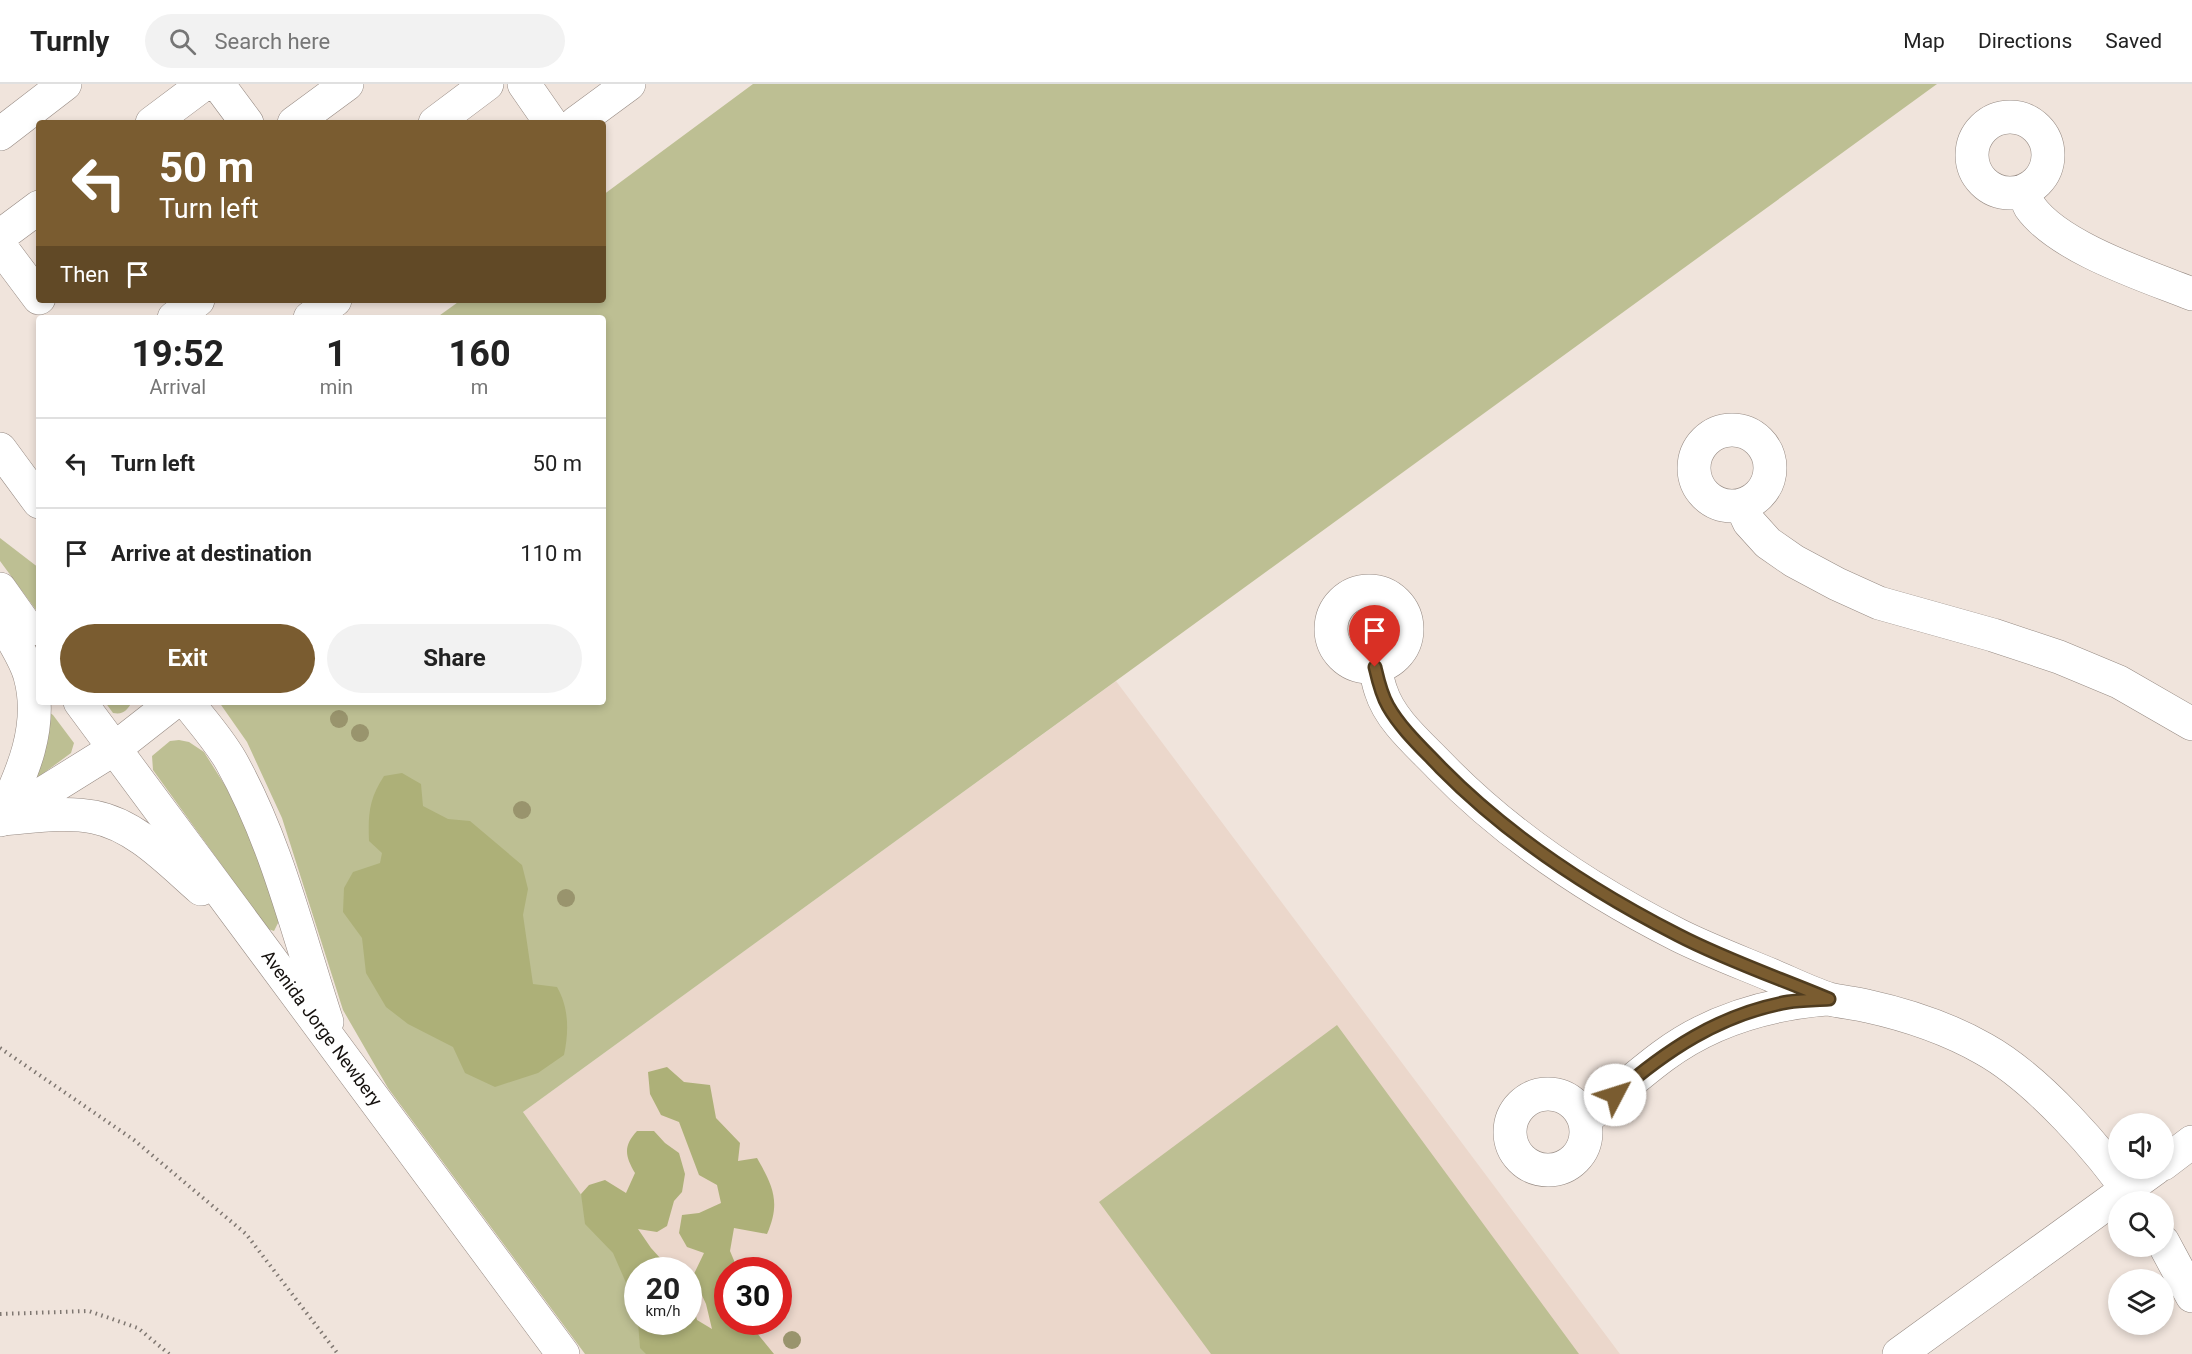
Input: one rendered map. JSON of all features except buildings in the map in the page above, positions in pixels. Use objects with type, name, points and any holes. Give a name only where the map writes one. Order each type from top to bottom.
[{"type":"street","points":[[0,134],[65,84]]},
{"type":"street","points":[[156,120],[204,84]]},
{"type":"street","points":[[218,84],[245,120]]},
{"type":"street","points":[[298,120],[346,84]]},
{"type":"street","points":[[439,120],[488,84]]},
{"type":"street","points":[[524,84],[549,120]]},
{"type":"street","points":[[580,120],[629,84]]},
{"type":"street","points":[[2025,190],[2029,205],[2057,232],[2084,248],[2192,294]]},
{"type":"street","points":[[0,236],[36,209]]},
{"type":"street","points":[[0,246],[36,291]]},
{"type":"street","points":[[178,315],[194,303]]},
{"type":"street","points":[[314,315],[331,303]]},
{"type":"street","points":[[0,449],[36,498]]},
{"type":"street","points":[[1741,505],[1749,522],[1768,543],[1794,561],[1837,584],[1879,603],[1993,635],[2059,657],[2119,682],[2192,724]]},
{"type":"street","points":[[0,589],[36,640]]},
{"type":"street","points":[[0,617],[30,675],[35,709],[24,770],[1,820]]},
{"type":"street","points":[[1375,667],[1381,691],[1388,706],[1423,749],[1465,792],[1517,835],[1566,871],[1679,935],[1829,999],[1910,1017],[1951,1031],[1987,1050],[2019,1074],[2055,1106],[2128,1191]]},
{"type":"street","name":"Avenida Jorge Newbery","points":[[82,705],[563,1354]]},
{"type":"street","points":[[1,820],[114,749],[170,705]]},
{"type":"street","points":[[189,705],[230,759],[254,806],[278,866],[335,1047]]},
{"type":"street","points":[[1,820],[48,815],[76,815],[95,817],[115,823],[160,853],[211,899],[244,923]]},
{"type":"street","points":[[1584,1119],[1664,1054],[1694,1035],[1727,1020],[1787,1002],[1829,999]]},
{"type":"street","points":[[2174,1156],[2192,1142]]},
{"type":"street","points":[[2136,1191],[2147,1179]]},
{"type":"street","points":[[1920,1348],[2108,1213]]},
{"type":"street","points":[[2171,1257],[2192,1296]]},
{"type":"path","points":[[0,1048],[134,1140],[246,1234],[338,1354]]},
{"type":"path","points":[[0,1314],[89,1311],[138,1328],[168,1354]]},
{"type":"shaded area","points":[[1116,681],[1620,1354],[694,1354],[690,1335],[702,1335],[702,1257],[625,1257],[523,1112]]},
{"type":"green space","points":[[753,84],[1937,84],[523,1112],[625,1257],[624,1335],[680,1335],[694,1354],[585,1354],[388,1088],[343,1010],[282,818],[247,742],[221,705],[606,705],[606,315],[440,315],[457,303],[606,303],[606,193]]},
{"type":"green space","points":[[0,538],[36,566],[36,610],[0,561]]},
{"type":"green space","points":[[107,705],[130,705],[125,711],[113,713]]},
{"type":"green space","points":[[50,713],[74,743],[71,753],[37,778]]},
{"type":"green space","points":[[170,741],[189,742],[204,752],[226,787],[249,832],[279,921],[274,931],[268,929],[153,770],[152,756]]},
{"type":"green space","points":[[402,773],[421,784],[423,806],[448,819],[470,821],[522,865],[528,889],[523,915],[533,984],[557,987],[564,1003],[567,1020],[564,1055],[538,1073],[495,1087],[465,1073],[453,1047],[408,1024],[386,1007],[366,973],[362,938],[343,912],[344,888],[353,872],[380,863],[382,853],[369,841],[370,807],[384,776]]},
{"type":"green space","points":[[1337,1025],[1579,1354],[1211,1354],[1099,1202]]},
{"type":"green space","points":[[667,1067],[684,1082],[710,1085],[716,1118],[740,1143],[738,1161],[757,1158],[767,1177],[773,1194],[774,1213],[767,1234],[734,1228],[730,1251],[733,1257],[714,1257],[714,1335],[759,1335],[774,1354],[646,1354],[640,1348],[639,1335],[702,1335],[702,1323],[712,1329],[702,1295],[702,1257],[704,1253],[687,1247],[679,1233],[682,1215],[699,1213],[721,1203],[717,1185],[699,1175],[679,1122],[661,1115],[650,1094],[648,1072]]},
{"type":"green space","points":[[637,1131],[654,1131],[679,1153],[685,1174],[682,1192],[674,1201],[667,1226],[657,1232],[638,1229],[659,1257],[624,1257],[624,1278],[613,1253],[585,1224],[581,1194],[589,1185],[605,1180],[626,1193],[635,1173],[627,1151],[632,1136]]},
{"type":"route","points":[[1375,667],[1381,691],[1388,706],[1397,720],[1423,749],[1465,792],[1517,835],[1566,871],[1679,935],[1829,999],[1787,1002],[1727,1020],[1694,1035],[1664,1054],[1615,1095]]}]
